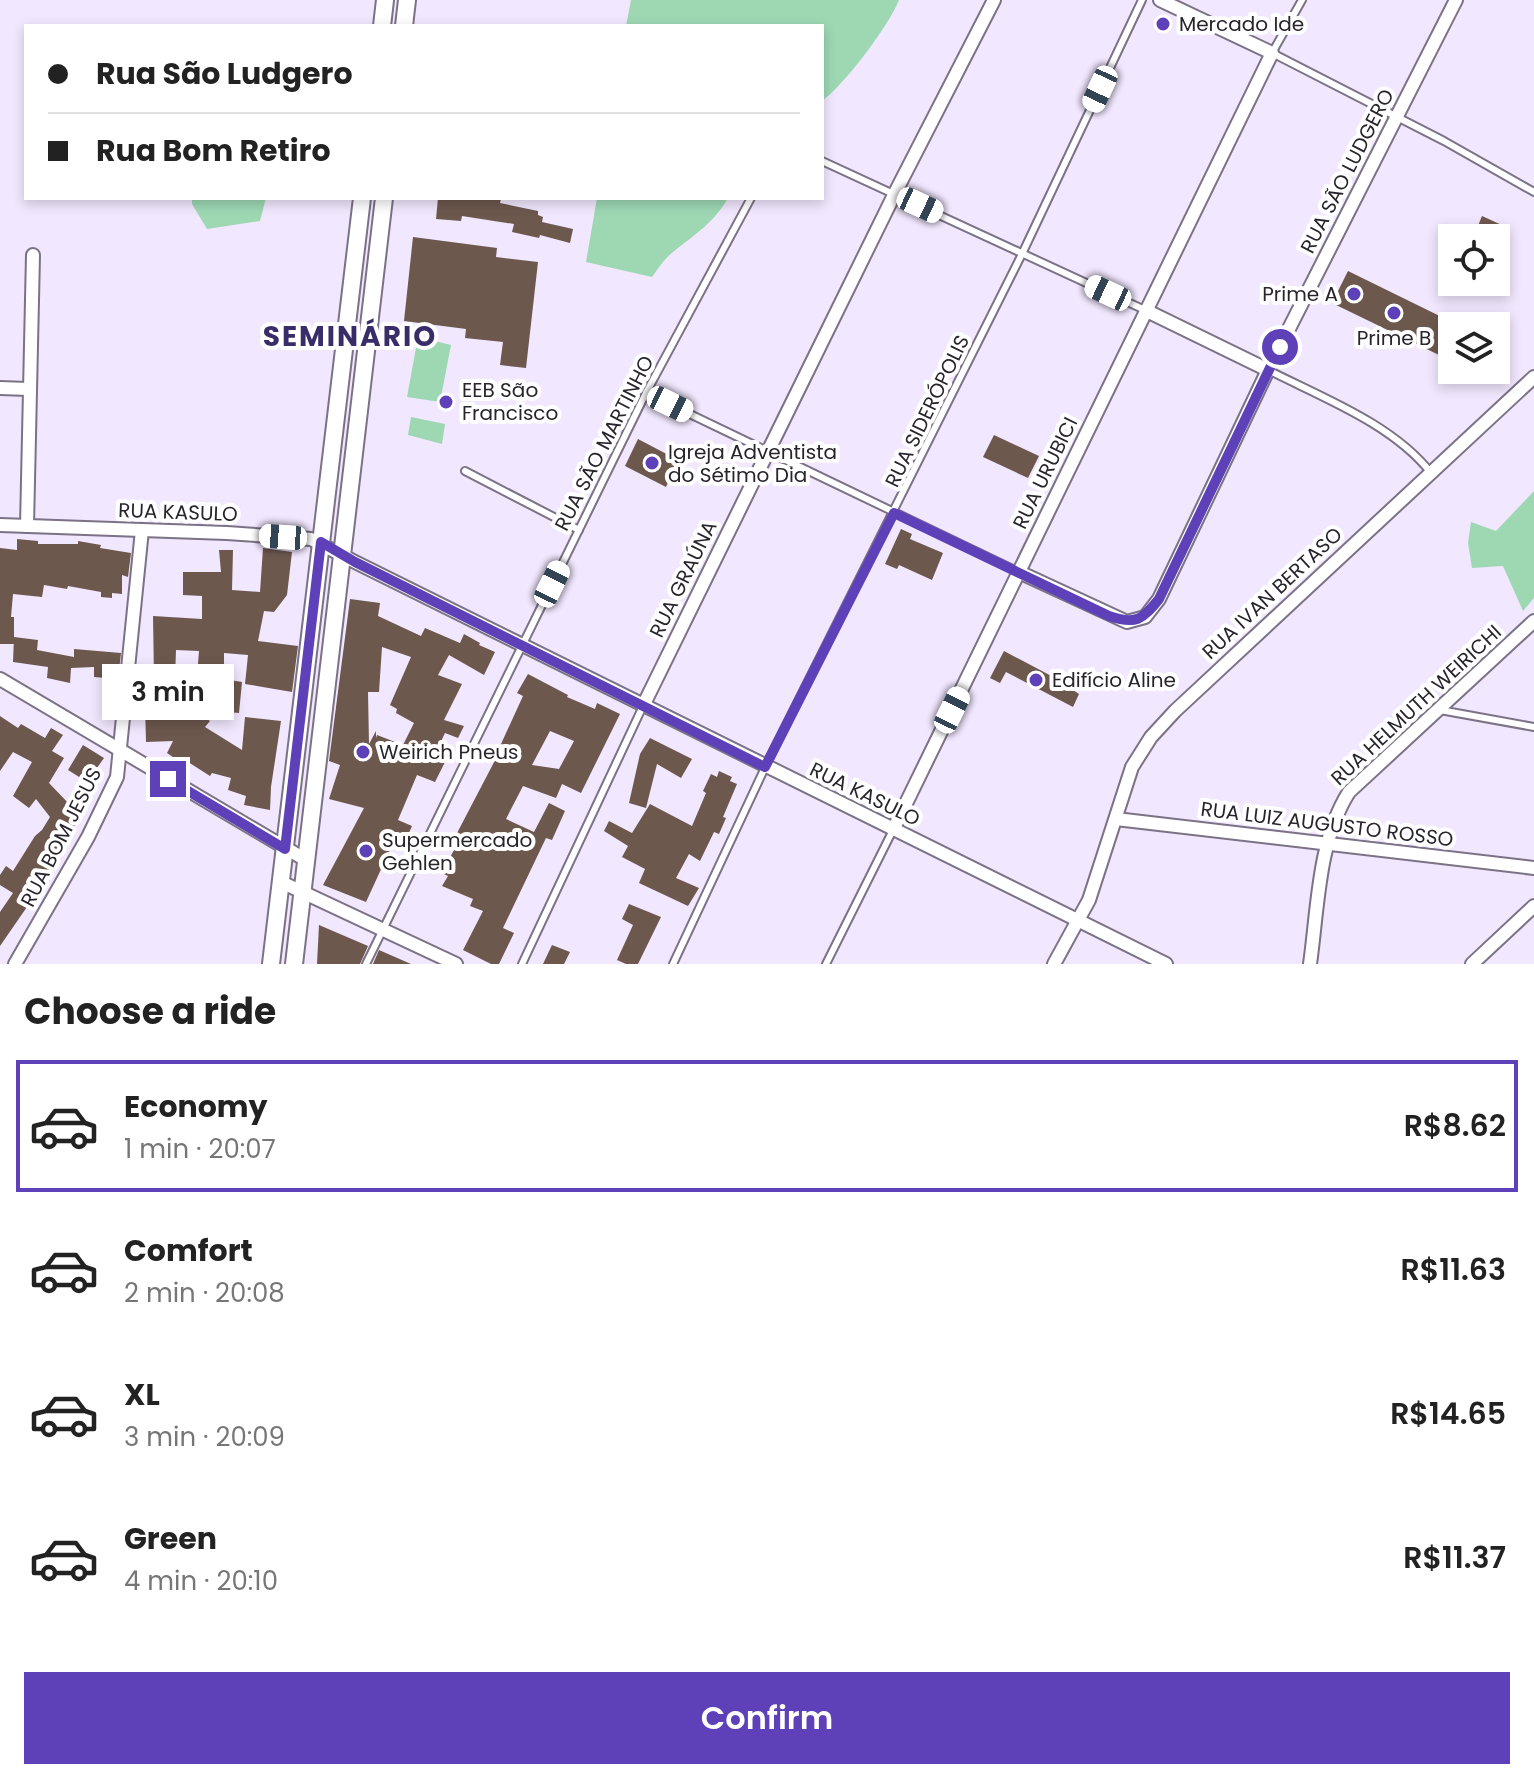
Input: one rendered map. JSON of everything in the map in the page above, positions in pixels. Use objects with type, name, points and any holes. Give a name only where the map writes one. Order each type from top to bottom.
[{"type":"street","points":[[382,24],[385,0]]},
{"type":"street","points":[[404,24],[407,0]]},
{"type":"street","name":"RUA GRAÚNA","points":[[643,706],[895,193],[994,0]]},
{"type":"street","points":[[1160,0],[1272,53]]},
{"type":"street","name":"RUA SÃO LUDGERO","points":[[1019,572],[1127,622],[1145,617],[1159,599],[1268,370],[1456,0]]},
{"type":"street","name":"RUA URUBICI","points":[[893,830],[1272,53]]},
{"type":"street","points":[[271,964],[362,200]]},
{"type":"street","points":[[294,964],[384,200]]},
{"type":"street","points":[[27,526],[33,255]]},
{"type":"street","points":[[1147,311],[1268,370]]},
{"type":"street","name":"RUA IVAN BERTASO","points":[[1054,964],[1089,900],[1132,767],[1151,737],[1175,711],[1534,377]]},
{"type":"street","points":[[0,388],[28,389]]},
{"type":"street","name":"RUA KASULO","points":[[0,525],[297,538],[321,542],[765,767],[1166,964]]},
{"type":"street","name":"RUA BOM JESUS","points":[[15,964],[88,837],[117,777],[142,530]]},
{"type":"street","name":"RUA HELMUTH WEIRICHI","points":[[1310,964],[1327,846],[1336,812],[1349,792],[1534,621]]},
{"type":"street","points":[[0,679],[306,860]]},
{"type":"street","name":"RUA LUIZ AUGUSTO ROSSO","points":[[1116,819],[1534,868]]},
{"type":"street","points":[[281,882],[456,964]]},
{"type":"street","points":[[1472,964],[1534,906]]},
{"type":"lane","name":"RUA SIDERÓPOLIS","points":[[673,964],[765,767],[1022,254],[1142,0]]},
{"type":"lane","name":"RUA URUBICI","points":[[1272,53],[1302,0]]},
{"type":"lane","points":[[1272,53],[1479,160],[1534,192]]},
{"type":"lane","points":[[824,162],[1147,311]]},
{"type":"lane","name":"RUA SÃO MARTINHO","points":[[366,964],[646,393],[750,200]]},
{"type":"lane","points":[[1268,370],[1374,424],[1431,473]]},
{"type":"lane","points":[[646,393],[1019,572]]},
{"type":"lane","points":[[465,471],[579,530]]},
{"type":"lane","name":"RUA GRAÚNA","points":[[522,964],[643,706]]},
{"type":"lane","points":[[1440,710],[1534,727]]},
{"type":"lane","name":"RUA URUBICI","points":[[826,964],[893,830]]},
{"type":"green space","points":[[631,0],[899,0],[865,54],[824,99],[824,24],[626,24]]},
{"type":"green space","points":[[192,200],[265,200],[260,221],[207,229]]},
{"type":"green space","points":[[597,200],[727,200],[710,222],[670,255],[652,277],[586,262]]},
{"type":"green space","points":[[418,337],[451,345],[440,402],[407,397]]},
{"type":"green space","points":[[411,417],[445,424],[442,444],[408,435]]},
{"type":"green space","points":[[1534,491],[1534,598],[1523,611],[1503,566],[1472,568],[1468,543],[1471,522],[1496,531]]},
{"type":"building","points":[[438,200],[501,200],[500,203],[538,211],[538,215],[543,217],[542,222],[573,229],[570,243],[512,232],[514,224],[462,216],[461,221],[436,219]]},
{"type":"building","points":[[1482,216],[1500,224],[1479,224]]},
{"type":"building","name":"EEB São Francisco","points":[[413,237],[497,248],[496,257],[538,262],[526,368],[500,365],[503,342],[465,338],[466,329],[404,321]]},
{"type":"building","points":[[1348,271],[1438,315],[1438,355],[1332,303]]},
{"type":"building","points":[[994,435],[1039,456],[1028,478],[983,457]]},
{"type":"building","name":"Igreja Adventista do Sétimo Dia","points":[[638,439],[678,460],[666,487],[625,466]]},
{"type":"building","points":[[901,529],[912,534],[910,539],[943,553],[932,580],[899,565],[897,569],[885,564]]},
{"type":"building","points":[[17,539],[38,541],[38,544],[78,544],[78,541],[131,553],[128,577],[122,575],[122,594],[112,593],[112,598],[101,597],[101,592],[44,585],[42,597],[13,594],[11,617],[14,617],[14,644],[0,644],[0,548],[17,550]]},
{"type":"building","points":[[263,548],[292,552],[287,595],[274,612],[264,611],[258,641],[298,646],[292,692],[245,684],[248,655],[224,653],[224,679],[242,682],[239,713],[217,711],[220,680],[197,676],[199,651],[176,650],[175,679],[184,679],[183,702],[210,721],[205,727],[242,750],[245,717],[281,721],[270,810],[244,805],[246,796],[228,790],[231,778],[212,773],[210,776],[167,753],[173,741],[146,742],[146,678],[154,678],[153,616],[202,619],[202,596],[183,595],[183,572],[221,572],[219,550],[233,550],[232,590],[260,592]]},
{"type":"building","points":[[350,599],[380,603],[378,616],[421,636],[425,628],[460,643],[464,634],[495,652],[484,675],[449,655],[438,675],[462,684],[444,720],[464,726],[458,738],[445,733],[434,756],[446,760],[435,782],[417,775],[398,820],[412,826],[404,844],[394,841],[366,902],[323,885],[364,808],[329,799],[340,765],[329,761]],"holes":[[[382,647],[411,657],[390,705],[397,709],[396,713],[414,723],[403,745],[377,735],[376,738],[376,731],[369,744],[368,692],[379,692]]]},
{"type":"building","points":[[14,637],[38,640],[37,650],[74,657],[74,649],[121,653],[118,679],[94,677],[94,667],[71,668],[70,683],[47,678],[48,667],[13,662]]},
{"type":"building","name":"Edifício Aline","points":[[1004,651],[1074,688],[1079,694],[1073,707],[1006,672],[1000,683],[990,678]]},
{"type":"building","points":[[528,674],[567,697],[595,709],[597,703],[620,714],[581,793],[562,784],[556,798],[523,786],[506,819],[534,832],[549,803],[565,811],[552,840],[546,838],[503,928],[514,933],[499,964],[491,964],[463,950],[483,911],[470,906],[473,899],[442,886],[448,876],[442,873],[455,848],[456,835],[503,745],[523,696],[517,693]],"holes":[[[550,731],[574,741],[559,769],[532,765]]]},
{"type":"building","points":[[0,716],[18,728],[21,724],[45,738],[51,728],[63,735],[52,751],[64,758],[49,783],[72,807],[68,810],[81,817],[64,842],[67,844],[55,860],[58,862],[0,946],[0,912],[13,893],[0,885],[0,875],[6,866],[13,871],[50,817],[36,799],[29,808],[13,796],[32,762],[13,752],[0,771]]},
{"type":"building","points":[[650,738],[692,759],[681,778],[657,764],[646,808],[629,803],[640,754]]},
{"type":"building","points":[[83,745],[104,758],[87,782],[68,770]]},
{"type":"building","points":[[719,771],[732,777],[730,781],[737,784],[719,834],[714,832],[700,861],[689,854],[676,878],[699,888],[688,906],[639,883],[645,869],[622,857],[628,846],[604,831],[609,821],[632,833],[650,804],[692,826],[711,774],[717,777]]},
{"type":"building","points":[[629,904],[661,917],[638,964],[617,960],[633,925],[622,919]]},
{"type":"building","points":[[319,925],[368,946],[360,964],[317,964]]},
{"type":"building","points":[[552,945],[570,952],[564,964],[543,964]]},
{"type":"building","points":[[379,950],[411,964],[373,964]]},
{"type":"place","name":"Mercado Ide","points":[[1163,24]]},
{"type":"place","name":"Prime A","points":[[1354,294]]},
{"type":"place","name":"Prime B","points":[[1394,313]]},
{"type":"place","name":"EEB São Francisco","points":[[446,402]]},
{"type":"place","name":"Igreja Adventista do Sétimo Dia","points":[[652,463]]},
{"type":"place","name":"Edifício Aline","points":[[1036,680]]},
{"type":"place","name":"Weirich Pneus","points":[[363,752]]},
{"type":"place","name":"Supermercado Gehlen","points":[[366,851]]},
{"type":"district","name":"SEMINÁRIO","points":[[350,336]]},
{"type":"route","points":[[168,779],[285,849],[321,542],[355,562],[765,767],[894,513],[1109,616],[1127,622],[1145,617],[1159,599],[1280,347]]}]
